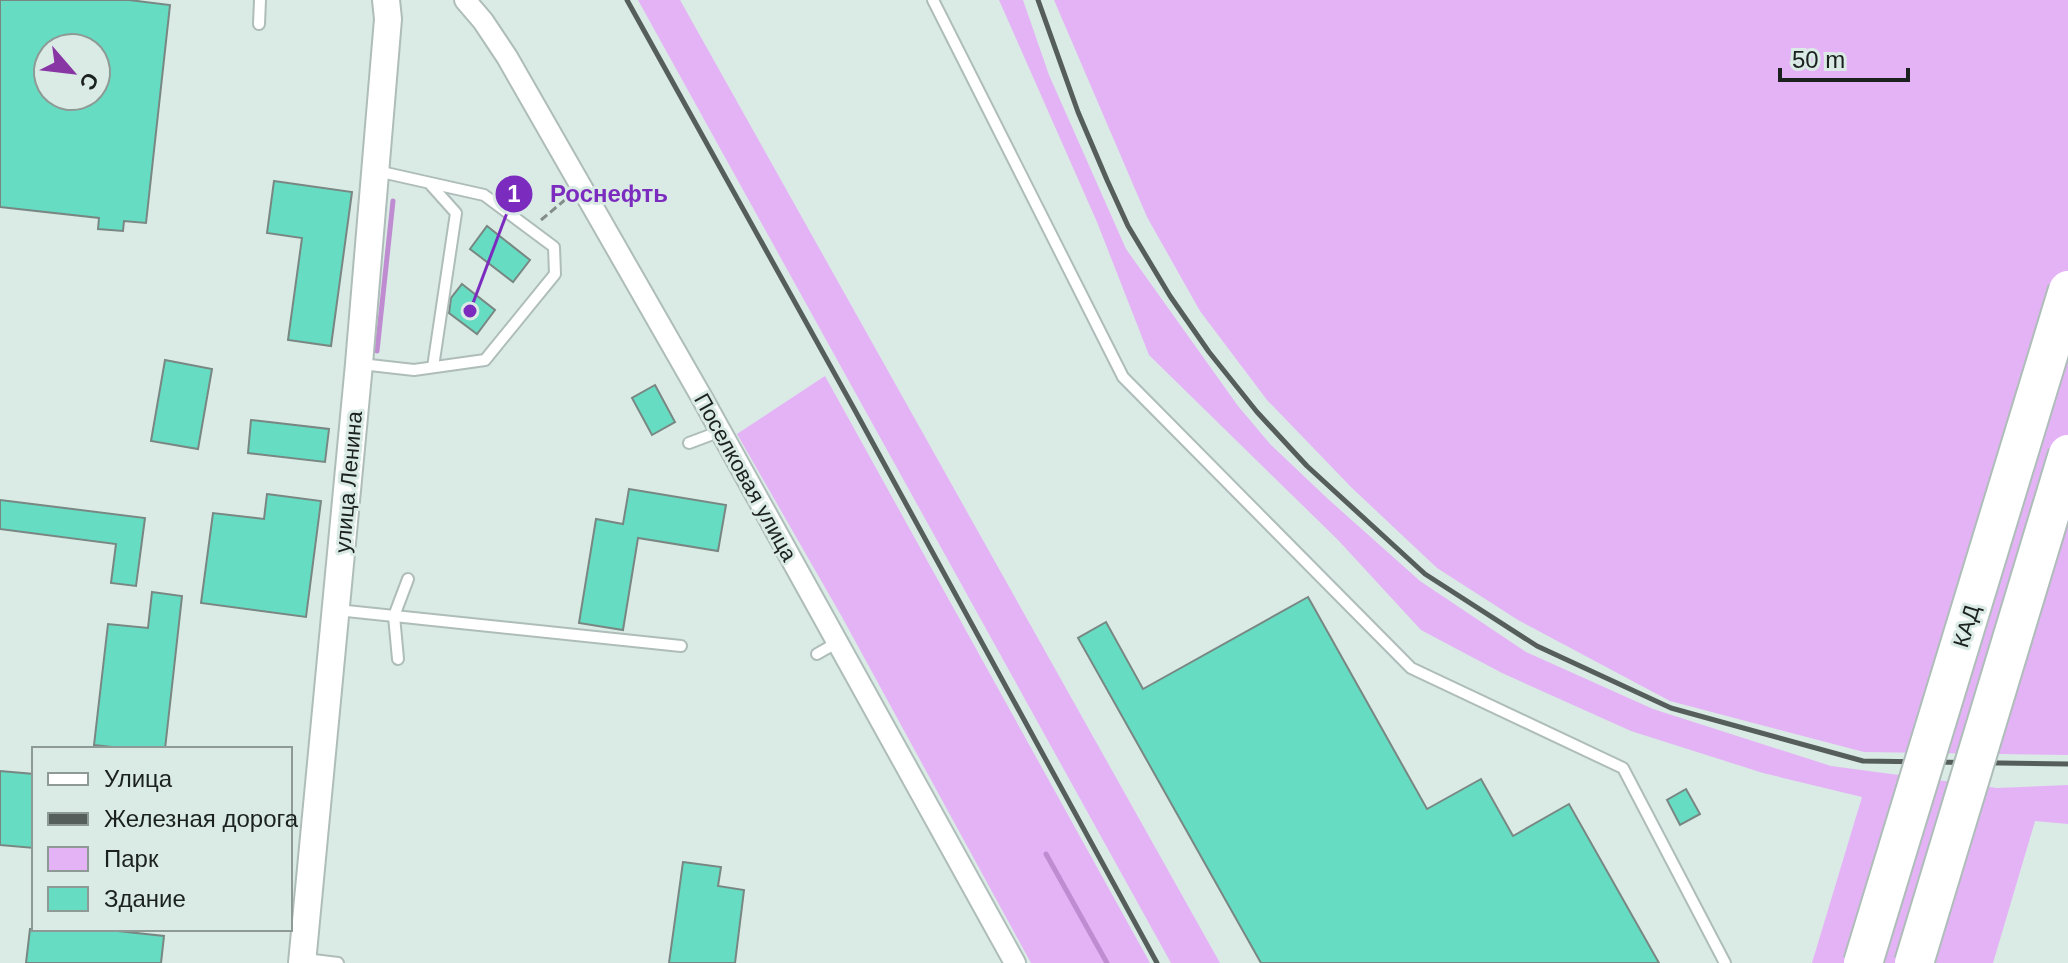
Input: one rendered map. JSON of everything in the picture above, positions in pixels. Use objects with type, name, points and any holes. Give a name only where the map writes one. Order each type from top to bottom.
[{"type":"highway","name":"КАД","points":[[1863,963],[2068,290]]},
{"type":"highway","points":[[1914,963],[2068,454]]},
{"type":"street","name":"улица Ленина","points":[[302,961],[359,364],[388,19],[386,0]]},
{"type":"street","name":"Поселковая улица","points":[[465,0],[507,57],[721,431],[1015,963]]},
{"type":"lane","points":[[259,24],[260,0]]},
{"type":"lane","points":[[933,0],[1123,377],[1411,668],[1623,768],[1725,963]]},
{"type":"lane","points":[[359,364],[414,370],[485,360],[555,274],[554,247],[484,195],[374,170]]},
{"type":"lane","points":[[430,184],[456,213],[433,367]]},
{"type":"lane","points":[[689,443],[721,431]]},
{"type":"lane","points":[[398,659],[394,616],[408,579]]},
{"type":"lane","points":[[336,610],[681,646]]},
{"type":"lane","points":[[817,654],[838,642]]},
{"type":"lane","points":[[302,961],[338,963]]},
{"type":"path","points":[[531,230],[581,186]]},
{"type":"green space","points":[[638,0],[680,0],[1220,963],[1171,963]]},
{"type":"green space","points":[[999,0],[1023,0],[1049,75],[1126,249],[1238,406],[1270,444],[1420,581],[1526,652],[1653,709],[1831,766],[1997,788],[2068,785],[2068,824],[2035,821],[1993,963],[1812,963],[1862,797],[1763,773],[1631,731],[1502,673],[1421,630],[1338,540],[1149,355],[1097,222]]},
{"type":"green space","points":[[1054,0],[2068,0],[2068,755],[1864,752],[1670,701],[1518,620],[1437,568],[1351,487],[1267,400],[1200,311],[1147,217]]},
{"type":"green space","points":[[825,376],[1150,963],[1031,963],[842,617],[737,434]]},
{"type":"building","points":[[0,0],[129,0],[170,5],[146,223],[124,221],[123,231],[98,229],[99,218],[0,207]]},
{"type":"building","points":[[274,181],[352,192],[331,346],[288,340],[302,238],[267,233]]},
{"type":"building","points":[[487,226],[530,260],[513,282],[470,249]]},
{"type":"building","points":[[462,284],[495,310],[477,334],[449,313],[451,298]]},
{"type":"building","points":[[165,360],[212,369],[198,449],[151,441]]},
{"type":"building","points":[[655,385],[675,422],[652,435],[632,398]]},
{"type":"building","points":[[251,420],[329,429],[325,462],[248,453]]},
{"type":"building","points":[[629,489],[726,505],[718,551],[638,538],[623,630],[579,623],[596,519],[623,524]]},
{"type":"building","points":[[267,494],[321,501],[306,617],[201,603],[213,513],[264,519]]},
{"type":"building","points":[[0,500],[145,518],[136,586],[111,583],[116,544],[0,529]]},
{"type":"building","points":[[152,592],[182,596],[165,747],[94,745],[108,624],[148,628]]},
{"type":"building","points":[[1308,597],[1427,809],[1481,779],[1513,836],[1569,804],[1659,963],[1261,963],[1078,638],[1106,622],[1143,689]]},
{"type":"building","points":[[0,771],[32,774],[32,848],[0,845]]},
{"type":"building","points":[[1686,789],[1700,814],[1680,825],[1667,800]]},
{"type":"building","points":[[683,862],[721,867],[718,886],[744,890],[735,963],[669,963]]},
{"type":"building","points":[[30,929],[118,931],[164,936],[161,963],[26,963]]},
{"type":"waterway","points":[[377,351],[393,201]]},
{"type":"waterway","points":[[1046,854],[1107,963]]},
{"type":"railway","points":[[627,0],[1157,963]]},
{"type":"railway","points":[[1038,0],[1078,112],[1107,180],[1128,226],[1170,296],[1257,412],[1307,466],[1425,574],[1537,646],[1671,708],[1863,761],[2068,764]]},
{"type":"place","name":"Роснефть","points":[[470,311]]}]
